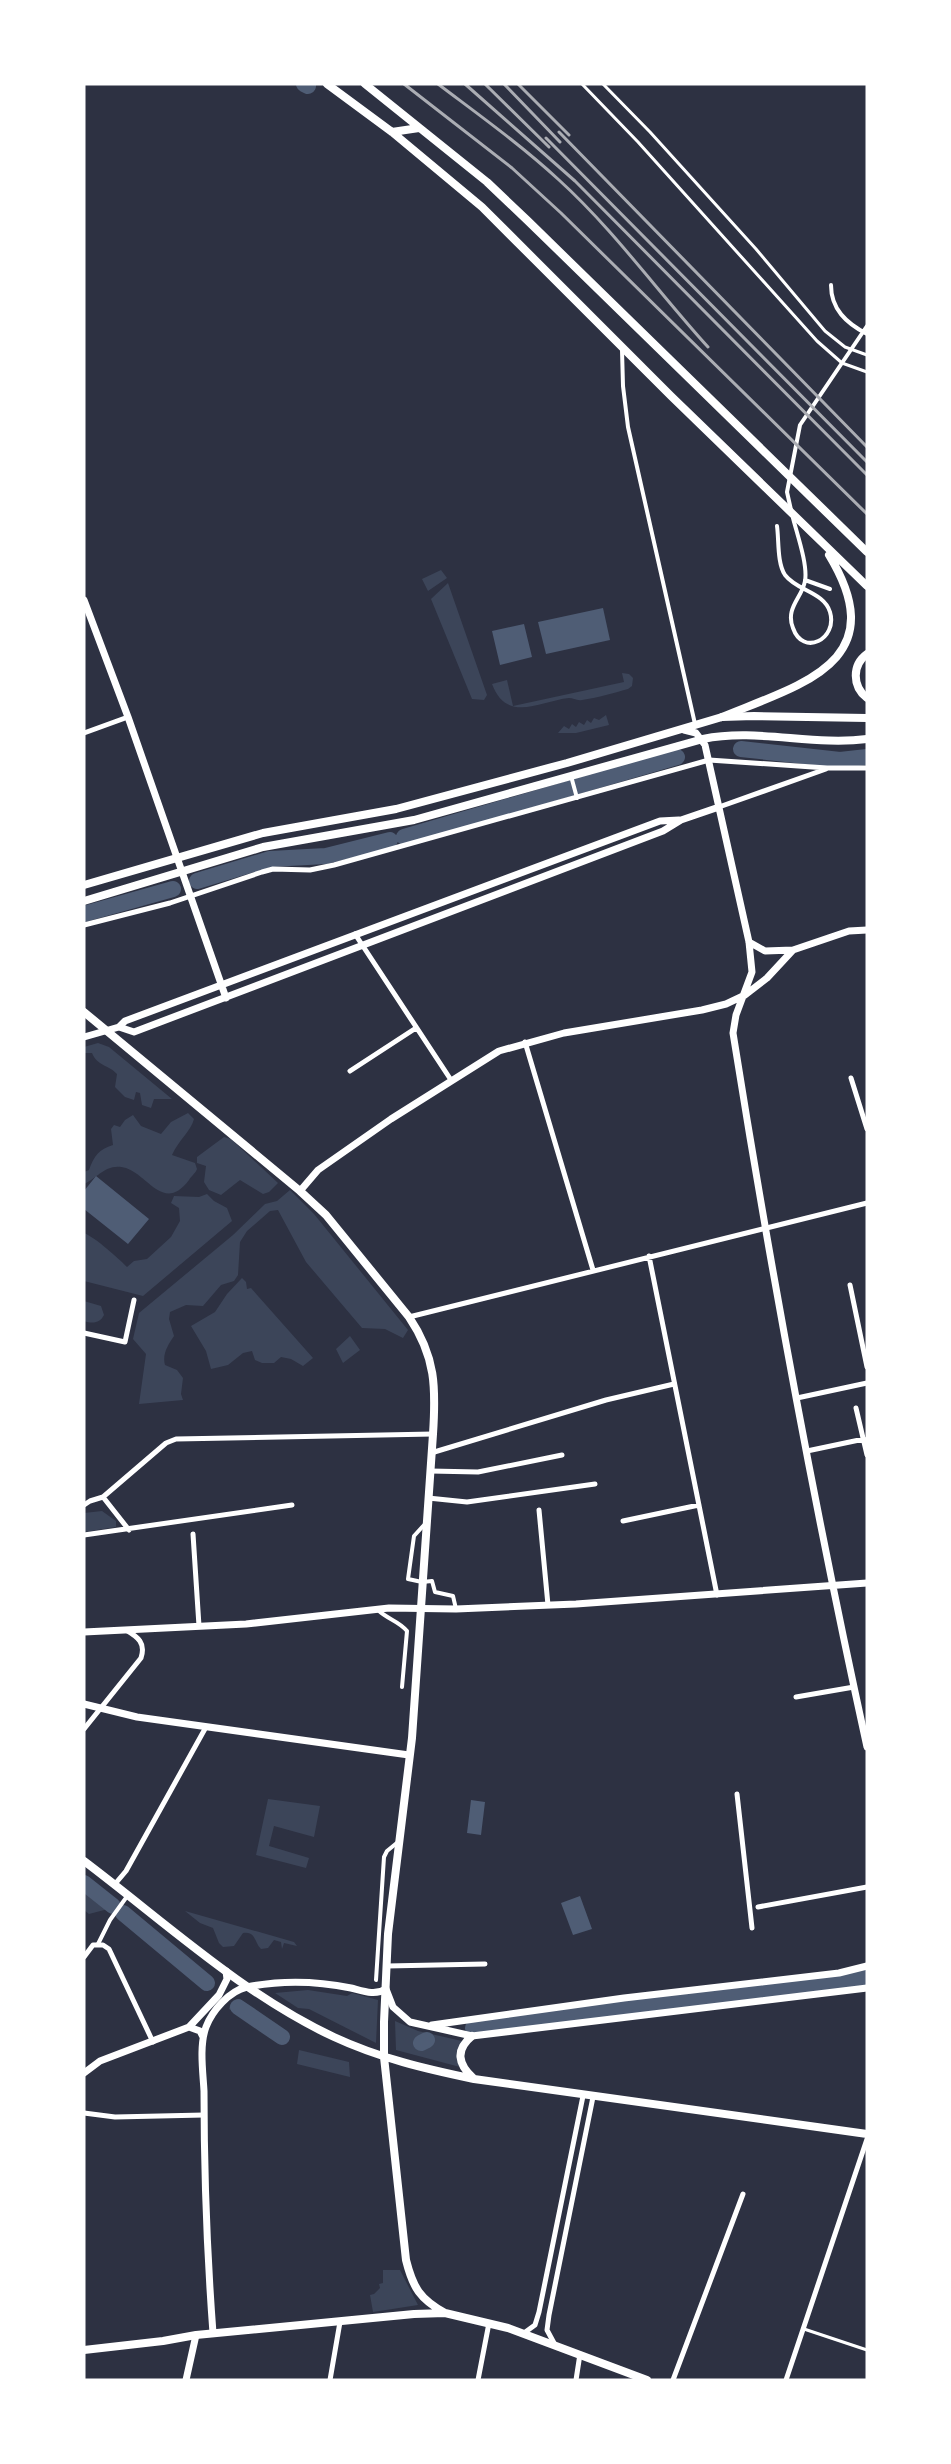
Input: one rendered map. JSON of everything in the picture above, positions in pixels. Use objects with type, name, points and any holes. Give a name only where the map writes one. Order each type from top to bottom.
[{"type":"main road","points":[[327,84],[392,132],[482,207],[867,586]]},
{"type":"main road","points":[[365,84],[487,182],[867,552]]},
{"type":"main road","points":[[392,132],[419,128]]},
{"type":"main road","points":[[84,885],[262,833],[396,809],[681,730],[722,717],[795,688],[818,675],[831,664],[844,646],[852,622],[851,602],[843,580],[825,547]]},
{"type":"main road","points":[[867,654],[858,663],[855,679],[862,694],[867,698]]},
{"type":"main road","points":[[722,717],[867,718]]},
{"type":"main road","points":[[84,901],[263,847],[414,820],[703,739],[726,735],[834,742],[867,739]]},
{"type":"main road","points":[[84,1012],[326,1215],[409,1317],[427,1347],[434,1377],[433,1434],[410,1755],[387,1966],[384,2057],[406,2260],[411,2281],[429,2304],[445,2313]]},
{"type":"main road","points":[[84,1861],[248,1987],[296,2017],[334,2037],[384,2057],[411,2066],[474,2079],[867,2134]]},
{"type":"main road","points":[[472,2036],[461,2048],[460,2061],[463,2069],[474,2079]]},
{"type":"main road","points":[[84,2350],[196,2335],[445,2313],[489,2323],[554,2343],[644,2380]]},
{"type":"street","points":[[831,285],[833,303],[839,313],[849,323],[867,334]]},
{"type":"street","points":[[777,525],[782,567],[785,574],[810,592],[824,601],[831,616],[830,629],[826,636],[817,643],[812,644],[796,634],[790,618],[794,602],[805,580],[788,492],[800,425],[867,326]]},
{"type":"street","points":[[622,346],[623,386],[628,427],[696,725]]},
{"type":"street","points":[[805,580],[830,589]]},
{"type":"street","points":[[84,600],[128,717],[226,998]]},
{"type":"street","points":[[84,734],[128,717]]},
{"type":"street","points":[[681,730],[691,730],[703,739],[749,942],[752,972],[736,1015],[733,1033],[765,1229],[833,1586],[867,1747]]},
{"type":"street","points":[[84,925],[191,896],[273,869],[310,870],[334,866],[576,795],[709,760],[827,768],[867,768]]},
{"type":"street","points":[[84,1037],[119,1027],[134,1032],[663,831],[681,820],[827,768]]},
{"type":"street","points":[[571,777],[576,795]]},
{"type":"street","points":[[119,1027],[125,1021],[660,821],[681,820]]},
{"type":"street","points":[[584,849],[587,860]]},
{"type":"street","points":[[492,884],[496,895]]},
{"type":"street","points":[[749,942],[765,951],[793,950],[849,931],[867,930]]},
{"type":"street","points":[[355,934],[451,1080]]},
{"type":"street","points":[[300,1191],[318,1170],[451,1080],[499,1051],[525,1042],[702,1011],[726,1004],[745,995],[773,972],[793,950]]},
{"type":"street","points":[[167,1007],[172,1017]]},
{"type":"street","points":[[350,1071],[416,1028]]},
{"type":"street","points":[[525,1042],[592,1270]]},
{"type":"street","points":[[851,1078],[867,1129]]},
{"type":"street","points":[[409,1317],[867,1203]]},
{"type":"street","points":[[649,1256],[717,1594]]},
{"type":"street","points":[[850,1285],[867,1367]]},
{"type":"street","points":[[84,1334],[125,1342],[134,1300]]},
{"type":"street","points":[[797,1398],[867,1383]]},
{"type":"street","points":[[431,1453],[606,1400],[674,1384]]},
{"type":"street","points":[[856,1408],[867,1455]]},
{"type":"street","points":[[84,1505],[103,1497],[166,1443],[186,1438],[433,1434]]},
{"type":"street","points":[[807,1451],[864,1439]]},
{"type":"street","points":[[430,1471],[478,1472],[562,1455]]},
{"type":"street","points":[[428,1498],[467,1502],[595,1484]]},
{"type":"street","points":[[103,1497],[129,1530]]},
{"type":"street","points":[[84,1535],[292,1505]]},
{"type":"street","points":[[623,1521],[699,1505]]},
{"type":"street","points":[[539,1510],[548,1605]]},
{"type":"street","points":[[425,1523],[414,1536],[408,1576],[410,1581],[432,1581],[435,1592],[453,1596],[456,1609]]},
{"type":"street","points":[[193,1534],[199,1626]]},
{"type":"street","points":[[84,1632],[246,1624],[378,1609],[456,1609],[548,1605],[867,1583]]},
{"type":"street","points":[[378,1609],[387,1618],[402,1625],[407,1632],[402,1687]]},
{"type":"street","points":[[84,1729],[141,1658],[142,1642],[125,1629]]},
{"type":"street","points":[[796,1698],[854,1687]]},
{"type":"street","points":[[84,1704],[137,1717],[410,1755]]},
{"type":"street","points":[[115,1884],[131,1861],[206,1727]]},
{"type":"street","points":[[737,1794],[752,1928]]},
{"type":"street","points":[[376,1980],[384,1857],[387,1851],[399,1842]]},
{"type":"street","points":[[758,1907],[867,1887]]},
{"type":"street","points":[[84,1957],[91,1947],[98,1944],[113,1914],[129,1895]]},
{"type":"street","points":[[98,1944],[109,1949],[153,2042]]},
{"type":"street","points":[[387,1966],[485,1964]]},
{"type":"street","points":[[423,2026],[838,1973],[867,1966]]},
{"type":"street","points":[[84,2073],[100,2061],[189,2027],[219,1995],[227,1979],[226,1971]]},
{"type":"street","points":[[213,2334],[203,2037],[206,2026],[217,2009],[234,1992],[248,1987],[297,1981],[372,1993],[386,1989],[393,2007],[400,2015],[423,2026],[472,2036],[867,1988]]},
{"type":"street","points":[[189,2027],[200,2031],[203,2037]]},
{"type":"street","points":[[524,2333],[535,2325],[539,2312],[583,2096]]},
{"type":"street","points":[[554,2343],[547,2330],[549,2315],[593,2097]]},
{"type":"street","points":[[84,2112],[115,2116],[204,2115]]},
{"type":"street","points":[[786,2380],[867,2139]]},
{"type":"street","points":[[673,2380],[743,2194]]},
{"type":"street","points":[[330,2380],[340,2322]]},
{"type":"street","points":[[478,2380],[489,2323]]},
{"type":"street","points":[[186,2380],[196,2335]]},
{"type":"street","points":[[576,2380],[580,2354]]},
{"type":"lane","points":[[582,84],[638,142],[817,341],[842,363],[855,370],[867,372]]},
{"type":"lane","points":[[603,84],[650,132],[756,249],[804,303],[825,331],[845,347],[867,355]]},
{"type":"lane","points":[[804,2329],[867,2350]]},
{"type":"shaded area","points":[[441,570],[447,578],[428,591],[422,579]]},
{"type":"shaded area","points":[[448,583],[487,695],[484,700],[472,699],[431,599]]},
{"type":"shaded area","points":[[603,608],[610,640],[546,654],[538,622]]},
{"type":"shaded area","points":[[524,624],[532,657],[500,665],[492,631]]},
{"type":"shaded area","points":[[622,673],[629,674],[633,678],[632,686],[628,689],[599,697],[580,700],[569,698],[525,707],[513,706],[624,682]]},
{"type":"shaded area","points":[[507,680],[513,706],[498,696],[492,684]]},
{"type":"shaded area","points":[[606,715],[609,725],[576,733],[558,733],[564,726],[569,729],[572,724],[576,727],[579,722],[584,725],[587,720],[591,723],[594,718],[599,720]]},
{"type":"shaded area","points":[[98,1043],[109,1047],[172,1099],[154,1099],[151,1108],[142,1105],[140,1093],[136,1092],[134,1100],[125,1097],[115,1087],[117,1074],[100,1063],[92,1053],[84,1053],[84,1047]]},
{"type":"shaded area","points":[[188,1113],[194,1119],[172,1155],[195,1163],[197,1169],[180,1189],[172,1193],[164,1193],[134,1172],[119,1167],[103,1171],[84,1184],[84,1172],[89,1170],[95,1157],[113,1145],[111,1129],[114,1125],[120,1127],[133,1115],[141,1126],[161,1134],[171,1122]]},
{"type":"shaded area","points":[[224,1137],[231,1139],[278,1183],[269,1192],[263,1194],[240,1180],[221,1195],[209,1190],[204,1182],[206,1166],[197,1163],[197,1157]]},
{"type":"shaded area","points":[[96,1176],[149,1219],[128,1244],[84,1209],[84,1191]]},
{"type":"shaded area","points":[[290,1190],[314,1214],[408,1330],[403,1338],[385,1329],[362,1328],[306,1262],[278,1210],[270,1211],[247,1231],[240,1242],[238,1275],[234,1281],[221,1285],[203,1306],[186,1305],[170,1312],[169,1319],[174,1336],[166,1350],[164,1361],[165,1365],[177,1370],[183,1378],[181,1394],[183,1400],[139,1404],[146,1354],[133,1339],[139,1313],[233,1235],[265,1204],[277,1201]]},
{"type":"shaded area","points":[[207,1194],[227,1208],[232,1221],[143,1296],[84,1281],[84,1233],[100,1243],[127,1267],[134,1261],[147,1259],[171,1237],[180,1221],[179,1208],[171,1203],[174,1196],[199,1197]]},
{"type":"shaded area","points":[[242,1278],[246,1282],[247,1289],[251,1288],[313,1358],[303,1366],[291,1359],[281,1357],[274,1363],[262,1363],[255,1360],[252,1351],[243,1353],[228,1365],[211,1369],[206,1351],[191,1326],[215,1312]]},
{"type":"shaded area","points":[[84,1301],[101,1306],[104,1315],[100,1320],[93,1323],[84,1321]]},
{"type":"shaded area","points":[[350,1336],[360,1350],[343,1363],[336,1349]]},
{"type":"shaded area","points":[[102,1511],[116,1521],[116,1527],[84,1532],[84,1513]]},
{"type":"shaded area","points":[[268,1799],[320,1806],[314,1837],[274,1826],[269,1846],[309,1858],[306,1868],[256,1855]]},
{"type":"shaded area","points":[[471,1800],[485,1802],[481,1835],[467,1833]]},
{"type":"shaded area","points":[[84,1889],[108,1909],[89,1914],[84,1910]]},
{"type":"shaded area","points":[[580,1896],[592,1929],[573,1935],[561,1903]]},
{"type":"shaded area","points":[[185,1911],[294,1942],[297,1946],[284,1943],[282,1949],[281,1942],[274,1940],[268,1948],[261,1949],[253,1935],[243,1933],[234,1946],[223,1947],[213,1928],[200,1923]]},
{"type":"shaded area","points":[[308,1990],[347,1996],[352,1993],[378,2000],[376,2043],[309,2009],[298,2008],[275,1993]]},
{"type":"shaded area","points":[[237,2003],[289,2035],[284,2045],[229,2009],[230,2005]]},
{"type":"shaded area","points":[[395,2021],[418,2031],[462,2041],[457,2057],[460,2067],[396,2050]]},
{"type":"shaded area","points":[[299,2050],[349,2062],[350,2077],[297,2064]]},
{"type":"shaded area","points":[[383,2270],[400,2270],[418,2305],[373,2312],[370,2295],[380,2288],[379,2284],[383,2283]]},
{"type":"waterway","points":[[304,84],[308,86]]},
{"type":"waterway","points":[[741,749],[840,760],[867,757]]},
{"type":"waterway","points":[[404,837],[677,757]]},
{"type":"waterway","points":[[197,881],[270,859],[326,856],[390,840]]},
{"type":"waterway","points":[[84,914],[173,889]]},
{"type":"waterway","points":[[84,1883],[113,1906]]},
{"type":"waterway","points":[[123,1913],[207,1983]]},
{"type":"waterway","points":[[473,2028],[867,1977]]},
{"type":"waterway","points":[[238,2007],[282,2037]]},
{"type":"waterway","points":[[421,2043],[427,2040]]},
{"type":"railway","points":[[404,84],[512,168],[561,213],[867,514]]},
{"type":"railway","points":[[438,84],[500,130],[579,199],[708,347]]},
{"type":"railway","points":[[465,84],[575,181],[867,475]]},
{"type":"railway","points":[[485,84],[549,147]]},
{"type":"railway","points":[[504,84],[560,142]]},
{"type":"railway","points":[[518,84],[569,135]]},
{"type":"railway","points":[[559,132],[867,447]]},
{"type":"railway","points":[[546,138],[867,462]]}]
